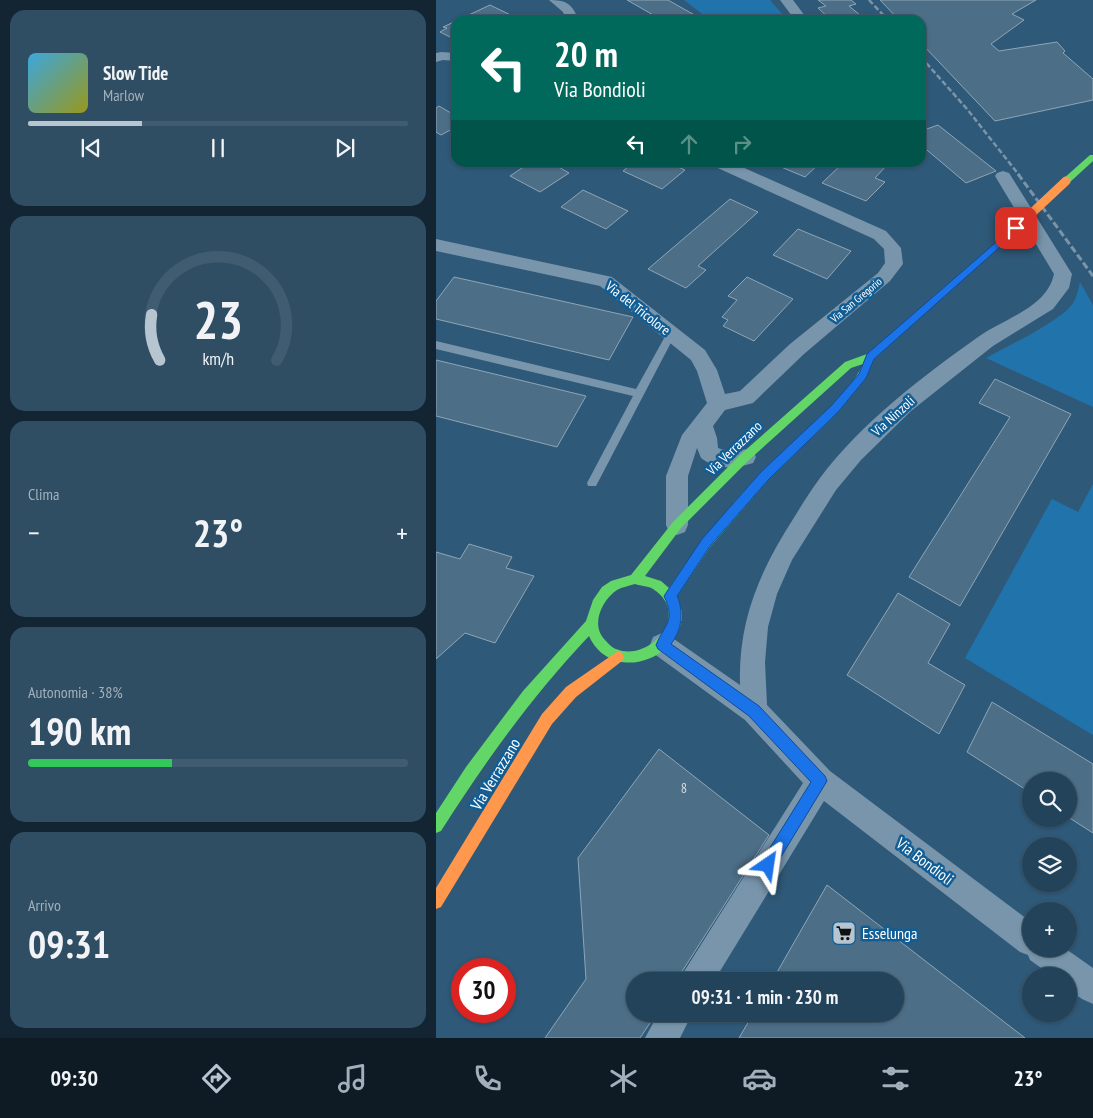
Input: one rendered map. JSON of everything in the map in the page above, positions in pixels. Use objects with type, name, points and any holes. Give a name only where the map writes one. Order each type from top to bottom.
[{"type":"main road","name":"Via Verrazzano","points":[[635,580],[677,525],[744,457],[848,365],[870,357],[1003,240],[1093,157]]},
{"type":"main road","name":"Via Verrazzano","points":[[436,826],[473,766],[520,702],[555,660],[592,624],[593,614],[604,594],[613,586],[635,580],[648,581],[661,586],[670,596],[706,543],[765,476],[834,409],[863,375],[870,357]]},
{"type":"main road","points":[[592,624],[594,635],[600,645],[608,652],[618,656],[642,656],[653,652],[670,636],[676,615],[670,596]]},
{"type":"main road","name":"Via Verrazzano","points":[[436,902],[552,712],[562,699],[580,683],[618,656]]},
{"type":"street","points":[[555,0],[568,10],[570,15]]},
{"type":"street","points":[[786,0],[798,15]]},
{"type":"street","points":[[436,58],[442,56],[451,57]]},
{"type":"street","name":"Via San Gregorio","points":[[718,404],[746,397],[797,349],[884,277],[894,264],[892,248],[880,235],[728,167]]},
{"type":"street","name":"Via Ninzoli","points":[[754,711],[752,662],[756,626],[765,594],[783,554],[828,484],[874,431],[904,405],[986,341],[1047,304],[1060,288],[1063,274],[1003,176]]},
{"type":"street","name":"Via del Tricolore","points":[[436,245],[606,281],[698,355],[707,370],[718,404]]},
{"type":"street","points":[[677,525],[677,476],[689,441],[718,404]]},
{"type":"street","points":[[702,425],[708,438],[708,452],[716,458],[726,460],[744,457]]},
{"type":"street","name":"Via Bondioli","points":[[662,645],[754,711],[820,781],[1022,934]]},
{"type":"street","points":[[702,972],[820,781]]},
{"type":"street","points":[[1052,957],[1093,988]]},
{"type":"street","points":[[661,1038],[671,1022]]},
{"type":"lane","points":[[592,484],[671,333]]},
{"type":"lane","points":[[436,345],[639,394]]},
{"type":"shaded area","points":[[684,0],[770,0],[783,15],[704,15]]},
{"type":"shaded area","points":[[1080,282],[1093,305],[1093,407],[986,358],[1042,328],[1062,314],[1074,302]]},
{"type":"shaded area","points":[[1093,484],[1093,735],[965,658],[1052,499],[1078,512]]},
{"type":"building","points":[[627,0],[668,0],[694,15],[653,15]]},
{"type":"building","points":[[818,0],[851,0],[856,4],[849,6],[860,15],[826,15],[818,8],[826,6]]},
{"type":"building","points":[[880,0],[1036,0],[1012,14],[1024,20],[991,44],[999,51],[1057,42],[1065,51],[1063,53],[1093,79],[1093,100],[995,121],[926,48],[926,15],[894,15]]},
{"type":"building","points":[[490,5],[511,15],[469,15]]},
{"type":"building","points":[[451,23],[451,37],[440,32],[447,28],[443,27]]},
{"type":"building","points":[[439,106],[451,113],[451,130],[441,135],[436,132],[436,108]]},
{"type":"building","points":[[938,125],[996,171],[966,183],[926,149],[926,129]]},
{"type":"building","points":[[524,167],[559,167],[569,173],[540,192],[510,176]]},
{"type":"building","points":[[628,167],[678,167],[685,170],[662,189],[623,171]]},
{"type":"building","points":[[781,167],[816,167],[805,177]]},
{"type":"building","points":[[839,167],[885,167],[875,178],[885,182],[866,201],[822,183]]},
{"type":"building","points":[[583,190],[628,211],[606,229],[561,207]]},
{"type":"building","points":[[730,199],[758,212],[698,266],[706,270],[686,288],[648,269]]},
{"type":"building","points":[[798,229],[851,251],[827,279],[773,255]]},
{"type":"building","points":[[454,277],[633,317],[609,360],[436,319],[436,301]]},
{"type":"building","points":[[747,277],[793,299],[754,341],[723,326],[728,320],[722,317],[737,300],[728,296]]},
{"type":"building","points":[[436,360],[586,396],[557,447],[436,416]]},
{"type":"building","points":[[995,379],[1071,414],[960,606],[909,577],[1010,417],[979,403]]},
{"type":"building","points":[[469,544],[512,557],[506,568],[534,576],[495,643],[465,633],[436,659],[436,552],[460,559]]},
{"type":"building","points":[[898,593],[950,624],[928,663],[965,685],[939,734],[847,675]]},
{"type":"building","points":[[992,702],[1093,764],[1093,833],[1077,823],[1077,772],[1022,772],[1022,787],[967,752]]},
{"type":"building","points":[[659,749],[769,835],[682,972],[626,972],[626,1022],[651,1022],[640,1038],[545,1038],[586,979],[578,858]]},
{"type":"building","name":"Esselunga","points":[[827,885],[1025,1038],[739,1038],[748,1022],[904,1022],[904,972],[777,972]]},
{"type":"railway","points":[[869,0],[883,15]]},
{"type":"railway","points":[[926,63],[967,109],[1019,175]]},
{"type":"railway","points":[[1018,174],[1093,276]]},
{"type":"traffic: fast","points":[[1066,181],[1093,157]]},
{"type":"traffic: fast","points":[[635,579],[677,525],[745,457],[848,365],[870,357],[922,311]]},
{"type":"traffic: fast","points":[[670,596],[706,543],[765,476],[834,409],[863,375],[870,357]]},
{"type":"traffic: fast","points":[[635,579],[657,585],[672,599],[676,615],[672,630],[661,644],[646,654],[629,658],[612,655],[598,642],[594,635],[592,627],[594,611],[601,597],[613,586],[635,579]]},
{"type":"traffic: fast","points":[[436,826],[508,720],[548,671],[592,624]]},
{"type":"traffic: slow","points":[[1003,240],[1066,181]]},
{"type":"traffic: slow","points":[[436,902],[547,719],[571,692],[618,657]]},
{"type":"traffic: jam","points":[[922,311],[1003,240]]},
{"type":"place","name":"Esselunga","points":[[844,933]]},
{"type":"route","points":[[768,865],[820,781],[754,711],[662,645],[670,636],[676,615],[670,596],[706,543],[765,476],[834,409],[863,375],[870,357],[1016,228]]}]
